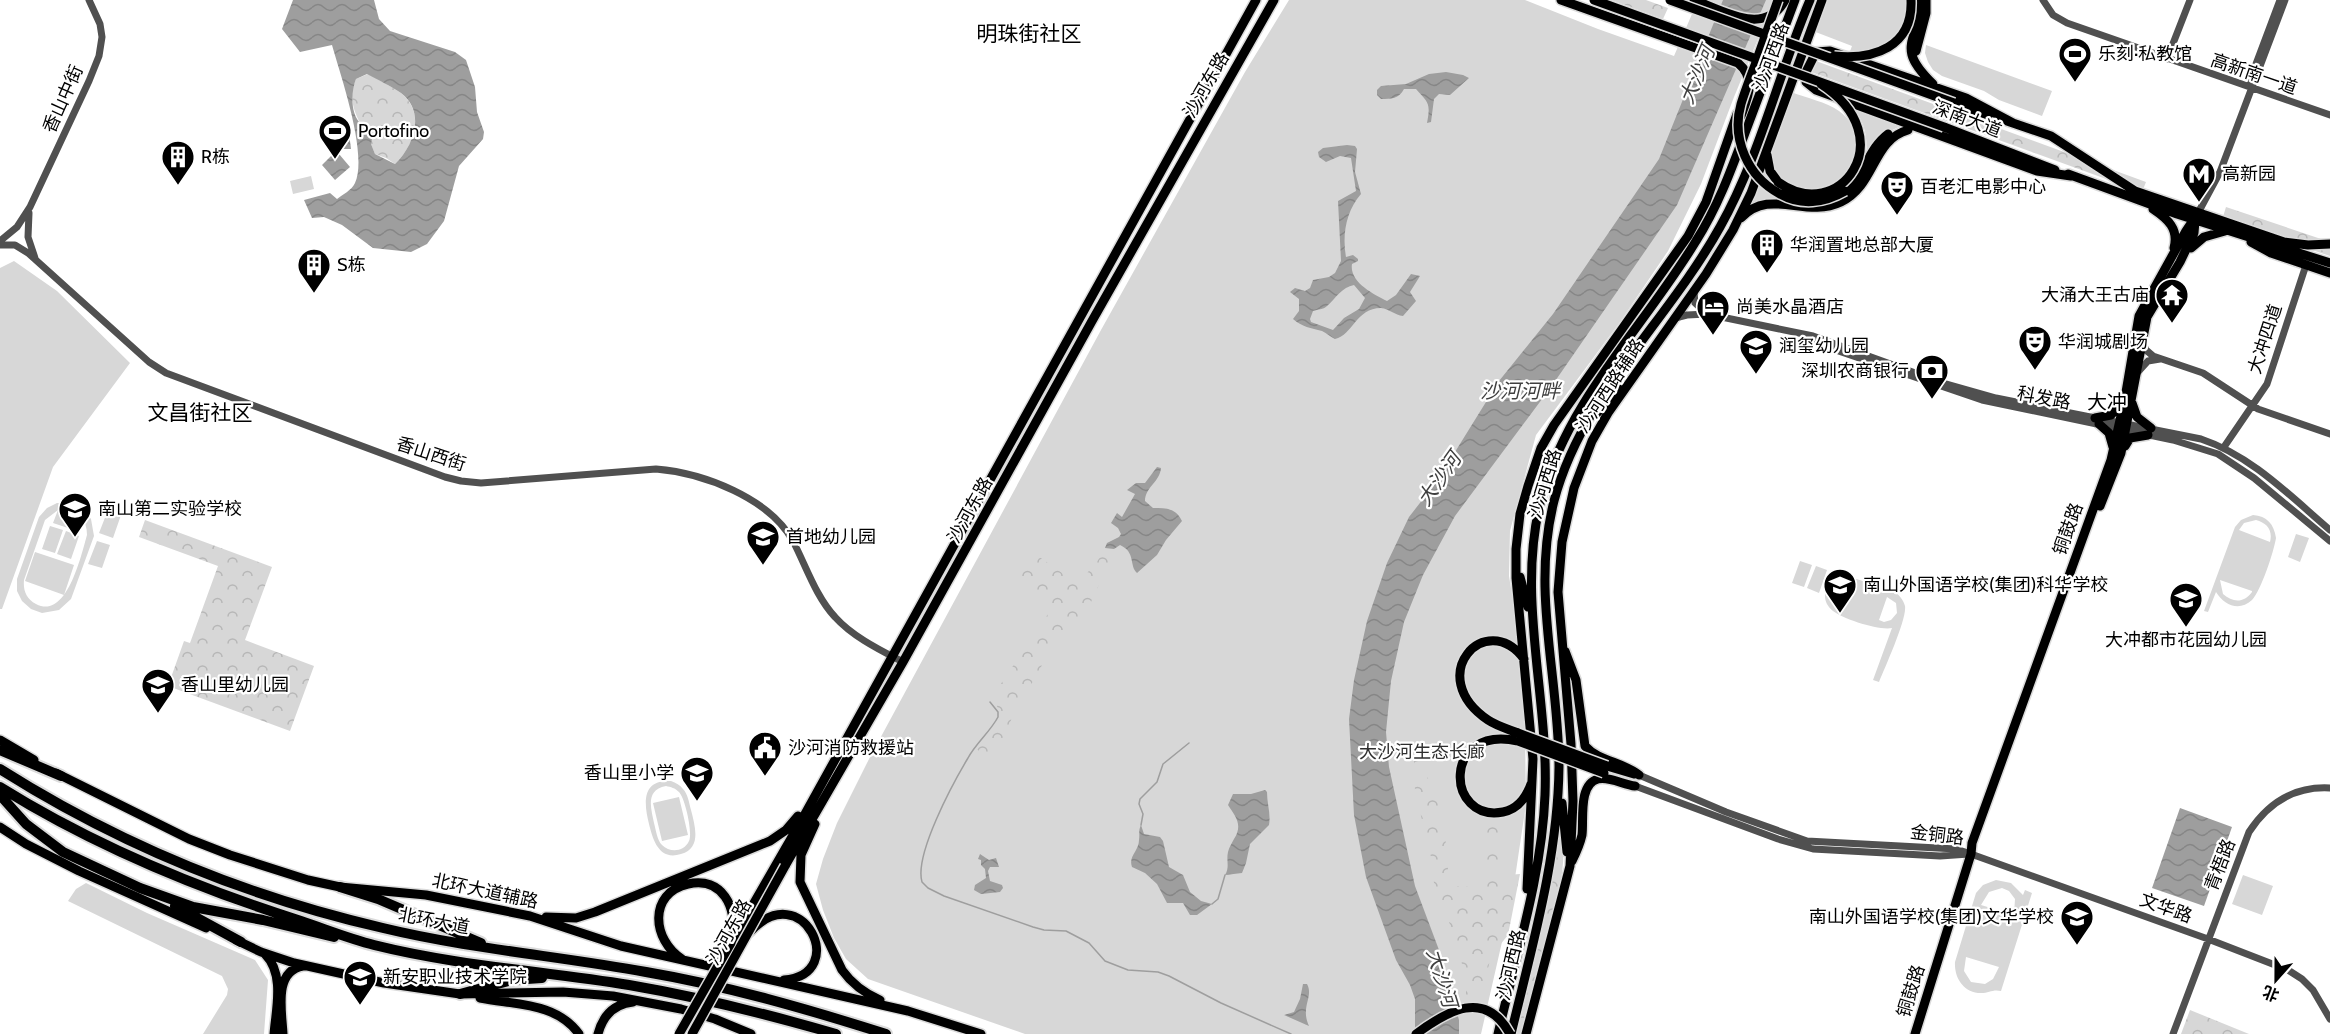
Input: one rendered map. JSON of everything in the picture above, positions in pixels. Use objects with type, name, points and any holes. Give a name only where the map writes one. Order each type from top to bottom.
[{"type":"highway","points":[[0,750],[61,776]]},
{"type":"highway","name":"北环大道","points":[[0,769],[118,835],[233,884],[341,918],[434,939],[691,980],[795,1006],[886,1034]]},
{"type":"highway","name":"北环大道","points":[[0,788],[48,816],[157,868],[273,912],[373,945],[451,960],[589,980],[736,1007],[836,1034]]},
{"type":"highway","points":[[0,795],[26,825],[63,852],[140,888],[241,942]]},
{"type":"highway","points":[[340,886],[378,899],[481,943],[510,952]]},
{"type":"highway","points":[[140,888],[193,907],[373,945]]},
{"type":"highway","points":[[460,994],[512,980],[540,978],[589,980]]},
{"type":"main road","name":"沙河东路","points":[[692,1034],[743,941],[812,797],[1256,0]]},
{"type":"main road","name":"沙河东路","points":[[679,1034],[730,943],[828,795],[1274,0]]},
{"type":"main road","points":[[1561,0],[1738,63],[1746,71],[1750,82],[1750,92],[1736,131],[1721,195]]},
{"type":"main road","name":"深南大道","points":[[1594,0],[1801,74],[2138,200],[2284,242],[2308,245],[2330,244]]},
{"type":"main road","name":"深南大道","points":[[1670,0],[2051,136],[2135,191],[2234,232],[2330,263]]},
{"type":"main road","points":[[1694,0],[1757,21],[1766,19],[1778,11],[1785,0]]},
{"type":"main road","name":"沙河西路辅路","points":[[1527,912],[1533,776],[1516,578],[1516,549],[1524,499],[1541,448],[1554,425],[1589,373],[1680,249],[1695,224],[1708,196],[1778,0]]},
{"type":"main road","name":"沙河西路","points":[[1498,1034],[1539,851],[1545,794],[1544,734],[1534,633],[1531,567],[1534,533],[1542,497],[1566,432],[1585,399],[1691,250],[1721,195],[1795,0]]},
{"type":"main road","name":"沙河西路","points":[[1511,1034],[1547,880],[1554,837],[1559,751],[1545,610],[1546,547],[1559,485],[1581,432],[1609,386],[1704,255],[1722,225],[1746,173],[1810,0]]},
{"type":"main road","name":"沙河西路辅路","points":[[1526,1034],[1570,866],[1573,784],[1558,609],[1558,580],[1562,542],[1578,478],[1603,422],[1724,246],[1744,209],[1822,0]]},
{"type":"main road","points":[[1811,51],[1830,56],[1852,57],[1873,55],[1889,48],[1901,36],[1908,23],[1911,0]]},
{"type":"main road","points":[[1920,0],[1919,14],[1910,48],[1912,60],[1934,86]]},
{"type":"main road","points":[[1922,74],[1916,53],[1926,13],[1926,0]]},
{"type":"main road","points":[[2013,123],[1974,102],[1934,86],[1824,50],[1813,55],[1806,74],[1806,82],[1812,88],[2037,171],[2071,176]]},
{"type":"main road","points":[[1767,151],[1768,165],[1778,182],[1800,193],[1826,191],[1839,185],[1851,174],[1861,151],[1861,134],[1850,111],[1825,87],[1801,74]]},
{"type":"main road","points":[[1741,104],[1739,134],[1746,160],[1765,183],[1787,197],[1810,202],[1823,201],[1839,194],[1856,182],[1879,142],[1888,134],[1899,130],[1929,132]]},
{"type":"main road","points":[[1733,230],[1746,213],[1762,205],[1775,203],[1815,208],[1845,200],[1866,180],[1886,144],[1897,134],[1908,130]]},
{"type":"main road","points":[[1966,146],[2018,156]]},
{"type":"main road","points":[[1724,246],[1746,173]]},
{"type":"main road","points":[[2138,200],[2160,214],[2174,229],[2176,242],[2170,262]]},
{"type":"main road","name":"铜鼓路","points":[[1915,1034],[1971,854],[1978,844],[2117,452],[2128,400],[2139,316],[2186,231],[2197,216]]},
{"type":"main road","name":"铜鼓路","points":[[2128,400],[2138,372],[2142,339],[2150,312],[2180,262],[2194,233],[2197,216]]},
{"type":"main road","points":[[2180,262],[2204,237],[2221,231],[2234,232],[2271,253],[2330,273]]},
{"type":"main road","points":[[1589,373],[1623,345]]},
{"type":"main road","points":[[1581,432],[1640,367]]},
{"type":"main road","points":[[2128,400],[2137,417],[2150,431],[2130,438],[2117,452],[2110,437],[2097,421],[2114,413],[2128,400]]},
{"type":"main road","points":[[1516,549],[1534,633]]},
{"type":"main road","points":[[1552,675],[1558,609]]},
{"type":"main road","points":[[1524,659],[1504,644],[1486,642],[1475,646],[1468,653],[1461,664],[1459,673],[1462,690],[1476,710],[1488,720],[1518,737],[1605,769],[1635,786]]},
{"type":"main road","points":[[1562,644],[1576,680],[1585,746],[1594,754],[1628,766],[1639,775]]},
{"type":"main road","points":[[1518,737],[1485,740],[1470,750],[1459,770],[1459,781],[1463,792],[1469,801],[1482,810],[1506,811],[1520,804],[1525,798],[1533,776]]},
{"type":"main road","name":"北环大道辅路","points":[[0,740],[61,776],[189,839],[277,871],[340,886],[426,895],[530,916],[621,946],[692,964],[908,1011],[981,1034]]},
{"type":"main road","points":[[1605,769],[1639,775]]},
{"type":"main road","points":[[1570,866],[1581,839],[1585,795],[1589,784],[1601,779],[1635,786]]},
{"type":"main road","points":[[1558,780],[1570,866]]},
{"type":"main road","points":[[828,795],[801,855],[800,882],[836,960],[851,982],[874,998],[908,1011]]},
{"type":"main road","points":[[530,916],[566,918],[585,916],[771,840],[786,830],[812,797]]},
{"type":"main road","points":[[0,826],[26,844],[79,871],[263,952],[307,966],[384,983],[545,1009],[569,1023],[579,1034]]},
{"type":"main road","points":[[692,964],[673,952],[663,940],[658,927],[661,908],[672,892],[688,884],[704,884],[721,892],[732,907],[734,915],[730,943]]},
{"type":"main road","points":[[743,941],[758,924],[772,916],[788,916],[806,923],[812,930],[817,945],[812,965],[796,978],[765,980]]},
{"type":"main road","points":[[263,952],[271,961],[276,973],[274,1034]]},
{"type":"main road","points":[[283,1034],[284,981],[294,969],[307,966]]},
{"type":"main road","points":[[1492,1034],[1510,983]]},
{"type":"main road","points":[[460,994],[591,993],[648,1002],[716,1019],[751,1034]]},
{"type":"main road","points":[[598,1034],[603,1020],[614,1007],[625,1003],[648,1002]]},
{"type":"main road","points":[[1416,1034],[1446,1013],[1467,1008],[1479,1009],[1494,1015],[1511,1034]]},
{"type":"street","name":"香山中街","points":[[0,243],[17,227],[30,207],[99,56],[100,24],[89,0]]},
{"type":"street","name":"高新南一道","points":[[2043,0],[2053,15],[2067,23],[2167,60],[2330,115]]},
{"type":"street","points":[[2167,60],[2190,0]]},
{"type":"street","points":[[2197,216],[2220,172],[2280,0]]},
{"type":"street","points":[[2250,89],[2256,80],[2285,0]]},
{"type":"street","name":"香山中街","points":[[30,207],[27,219],[28,237],[37,260]]},
{"type":"street","name":"香山西街","points":[[0,243],[15,245],[37,260],[149,362],[166,373],[451,479],[481,483],[656,469],[684,474],[742,494],[770,513],[785,530],[834,616],[872,644],[903,662]]},
{"type":"street","name":"大冲四道","points":[[2224,447],[2270,378],[2306,265]]},
{"type":"street","points":[[1695,288],[1695,303],[1707,314]]},
{"type":"street","points":[[1673,320],[1684,315],[1707,314]]},
{"type":"street","name":"科发路","points":[[1707,314],[1802,336],[1813,336],[1943,382],[1996,398],[2097,421],[2150,431],[2188,435],[2224,447],[2260,471],[2330,530]]},
{"type":"street","points":[[2142,339],[2147,352],[2203,373],[2253,406],[2284,420],[2330,434]]},
{"type":"street","points":[[2138,372],[2149,361],[2164,359]]},
{"type":"street","name":"科发路","points":[[2150,431],[2226,459],[2254,478],[2330,541]]},
{"type":"street","name":"金铜路","points":[[1639,775],[1720,810],[1807,841],[1949,848],[1971,854]]},
{"type":"street","name":"金铜路","points":[[1635,786],[1778,839],[1813,849],[1919,855],[1971,854]]},
{"type":"street","name":"青梧路","points":[[2173,1034],[2242,849],[2259,818],[2271,805],[2288,796],[2307,789],[2330,788]]},
{"type":"street","name":"文华路","points":[[1971,854],[2208,939],[2296,975],[2313,990],[2330,1019]]},
{"type":"green space","name":"大沙河生态长廊","points":[[1289,0],[1525,0],[1674,56],[1698,0],[1774,0],[1701,184],[1668,251],[1620,322],[1536,435],[1510,531],[1509,576],[1518,631],[1525,732],[1526,804],[1512,898],[1481,1034],[1025,1034],[868,979],[846,959],[834,938],[816,884],[837,823],[870,757],[1101,330],[1245,72]]},
{"type":"green space","points":[[1611,0],[1646,0],[1668,8],[1663,19]]},
{"type":"green space","points":[[1826,0],[1907,0],[1908,7],[1901,29],[1890,42],[1884,46],[1849,54],[1852,46],[1813,31]]},
{"type":"green space","points":[[1926,45],[2052,91],[2042,116],[1942,76],[1933,70],[1928,62],[1925,53]]},
{"type":"green space","points":[[1816,61],[2146,182],[2142,192],[1811,72]]},
{"type":"green space","points":[[368,74],[401,93],[409,101],[413,110],[415,120],[412,139],[402,157],[395,164],[375,154],[354,108],[352,99],[356,79]]},
{"type":"green space","points":[[1791,92],[1839,111],[1845,116],[1855,133],[1857,146],[1846,173],[1821,188],[1806,189],[1792,186],[1781,180],[1773,169],[1771,147]]},
{"type":"green space","points":[[1851,105],[1903,125],[1884,134],[1866,157],[1864,130],[1860,117]]},
{"type":"green space","points":[[1763,168],[1778,186],[1801,197],[1763,202],[1748,208]]},
{"type":"green space","points":[[311,176],[314,189],[293,194],[290,181]]},
{"type":"green space","points":[[2226,207],[2330,242],[2330,256],[2222,220]]},
{"type":"green space","points":[[14,261],[57,291],[130,363],[53,467],[2,609],[0,609],[0,268]]},
{"type":"green space","points":[[57,503],[74,504],[84,510],[91,519],[94,536],[71,599],[59,610],[42,613],[31,609],[22,601],[17,591],[17,579],[39,517],[47,508]],"holes":[[[63,509],[81,517],[87,535],[76,570],[64,595],[56,603],[47,606],[36,604],[26,594],[24,580],[45,520],[58,510],[53,523],[77,531],[81,519],[58,511]]]},
{"type":"green space","points":[[108,510],[121,515],[113,538],[99,533]]},
{"type":"green space","points":[[2253,515],[2258,516],[2266,519],[2274,529],[2275,544],[2263,580],[2256,595],[2247,604],[2232,605],[2216,592],[2208,612],[2204,611],[2235,527],[2241,520]],"holes":[[[2256,520],[2268,528],[2271,534],[2270,542],[2239,530],[2244,523]],[[2220,580],[2252,591],[2252,592],[2242,600],[2231,599],[2223,594]]]},
{"type":"green space","points":[[145,520],[272,567],[245,640],[314,666],[290,731],[168,686],[184,641],[190,643],[218,566],[139,537]]},
{"type":"green space","points":[[50,526],[63,530],[55,553],[42,549]]},
{"type":"green space","points":[[66,531],[79,536],[71,559],[57,554]]},
{"type":"green space","points":[[2296,534],[2309,538],[2300,562],[2288,557]]},
{"type":"green space","points":[[97,541],[110,545],[102,568],[88,564]]},
{"type":"green space","points":[[1105,548],[1114,549],[1115,555],[1081,624],[1049,651],[1035,679],[1017,702],[1007,732],[988,757],[975,748],[998,717],[999,710],[992,697],[1048,614],[1042,596],[1020,579],[1025,566],[1035,554],[1078,584]]},
{"type":"green space","points":[[35,552],[74,565],[64,595],[25,581]]},
{"type":"green space","points":[[1800,561],[1812,565],[1804,587],[1792,583]]},
{"type":"green space","points":[[1816,566],[1827,570],[1819,593],[1807,588]]},
{"type":"green space","points":[[1844,575],[1894,591],[1901,597],[1905,606],[1903,621],[1879,682],[1873,680],[1892,628],[1862,624],[1833,611],[1828,606],[1825,595],[1829,584]],"holes":[[[1841,582],[1851,584],[1842,607],[1835,603],[1832,596],[1834,587]],[[1887,597],[1896,603],[1897,613],[1891,620],[1884,622],[1879,620]]]},
{"type":"green space","points":[[1414,759],[1421,765],[1432,786],[1441,814],[1446,842],[1449,886],[1479,887],[1480,877],[1520,874],[1508,935],[1491,956],[1484,985],[1483,1004],[1465,1004],[1467,981],[1452,930],[1434,883],[1431,857],[1415,791]]},
{"type":"green space","points":[[671,781],[679,785],[685,791],[689,802],[695,836],[692,847],[681,854],[667,855],[662,852],[651,830],[646,809],[647,794],[654,784]],"holes":[[[666,786],[679,792],[686,808],[689,824],[689,841],[687,845],[677,850],[665,848],[660,843],[652,811],[652,796],[659,788]]]},
{"type":"green space","points":[[679,797],[688,835],[662,841],[653,803]]},
{"type":"green space","points":[[1485,827],[1503,828],[1497,854],[1505,856],[1506,862],[1482,862],[1487,848]]},
{"type":"green space","points":[[1560,833],[1563,848],[1558,900],[1521,1034],[1516,1034],[1546,908]]},
{"type":"green space","points":[[2243,875],[2273,886],[2262,915],[2232,904]]},
{"type":"green space","points":[[1996,880],[2011,883],[2023,895],[2025,890],[2032,893],[2001,991],[1981,993],[1961,984],[1956,974],[1955,962],[1976,893],[1983,885]],"holes":[[[2002,888],[2009,891],[2015,899],[2014,915],[1981,905],[1989,892]],[[1966,957],[1999,967],[1993,979],[1985,984],[1971,982],[1964,971]]]},
{"type":"green space","points":[[86,883],[147,913],[255,960],[268,980],[264,1034],[203,1034],[227,995],[228,989],[222,976],[68,901],[76,889]]},
{"type":"green space","points":[[2190,1010],[2249,1034],[2181,1034]]},
{"type":"water","points":[[293,0],[374,0],[379,19],[390,31],[455,52],[466,60],[475,87],[477,112],[484,132],[483,139],[459,166],[444,221],[427,244],[411,252],[373,248],[342,225],[324,217],[312,218],[304,200],[330,193],[337,199],[354,186],[358,170],[356,135],[332,45],[300,52],[282,29]],"holes":[[[367,74],[401,93],[409,101],[413,110],[415,119],[412,139],[402,157],[395,164],[375,154],[371,144],[373,133],[357,120],[353,109],[352,96],[356,79]]]},
{"type":"water","name":"沙河河畔","points":[[1723,0],[1766,0],[1677,205],[1551,387],[1455,516],[1423,575],[1404,622],[1391,681],[1386,732],[1389,767],[1415,886],[1442,958],[1459,1020],[1459,1034],[1415,1034],[1415,999],[1396,960],[1366,877],[1354,815],[1349,719],[1354,680],[1367,621],[1387,563],[1409,517],[1437,481],[1499,381],[1553,314],[1659,159]]},
{"type":"water","points":[[1446,72],[1469,78],[1450,95],[1439,94],[1434,99],[1431,122],[1427,123],[1428,103],[1416,89],[1404,89],[1400,95],[1391,98],[1381,99],[1377,95],[1377,90],[1381,86],[1406,84],[1429,74]]},
{"type":"water","name":"Portofino","points":[[349,133],[351,149],[340,149],[339,154],[350,167],[335,180],[322,165],[334,153],[327,143]]},
{"type":"water","points":[[1347,145],[1355,146],[1357,149],[1355,172],[1361,194],[1346,224],[1345,240],[1346,257],[1353,255],[1358,259],[1352,264],[1352,270],[1358,282],[1387,301],[1396,295],[1411,274],[1420,276],[1410,292],[1416,301],[1403,316],[1381,308],[1373,309],[1360,317],[1341,337],[1335,339],[1322,331],[1303,326],[1293,319],[1299,311],[1299,299],[1290,292],[1295,288],[1305,291],[1310,288],[1313,280],[1329,277],[1335,273],[1341,261],[1338,201],[1356,191],[1351,158],[1340,156],[1326,162],[1319,157],[1318,152],[1323,148]],"holes":[[[1354,285],[1365,298],[1359,309],[1344,318],[1333,330],[1311,322],[1313,311],[1325,307],[1350,286]]]},
{"type":"water","points":[[1157,467],[1161,468],[1160,473],[1147,492],[1145,501],[1153,508],[1174,511],[1182,521],[1157,555],[1137,573],[1125,548],[1120,545],[1114,549],[1105,548],[1107,543],[1121,534],[1118,528],[1111,523],[1117,513],[1122,517],[1135,494],[1127,490],[1136,483],[1145,483]]},
{"type":"water","points":[[1265,790],[1270,817],[1269,825],[1250,844],[1242,873],[1225,875],[1228,850],[1238,829],[1236,817],[1228,805],[1233,794],[1251,794]]},
{"type":"water","points":[[2180,808],[2232,827],[2204,906],[2152,888]]},
{"type":"water","points":[[1141,825],[1144,834],[1160,837],[1163,841],[1169,867],[1183,875],[1190,892],[1201,901],[1212,904],[1197,915],[1190,915],[1183,903],[1167,903],[1157,884],[1145,873],[1132,867],[1131,860],[1139,844]]},
{"type":"water","points":[[980,854],[989,860],[996,858],[999,867],[990,867],[988,871],[990,881],[1002,885],[1000,892],[981,894],[974,890],[975,885],[986,878],[985,869],[981,865],[981,860],[978,859]]},
{"type":"water","points":[[1303,984],[1307,984],[1309,989],[1306,1013],[1309,1026],[1284,1015],[1294,1012]]},
{"type":"waterway","points":[[990,702],[998,712],[998,717],[971,753],[936,819],[924,855],[921,870],[922,882],[928,888],[944,896],[1033,927],[1066,931],[1089,943],[1105,961],[1128,970],[1158,972],[1169,976],[1221,1003],[1291,1034]]},
{"type":"waterway","points":[[1141,825],[1143,814],[1139,804],[1140,799],[1157,782],[1163,764],[1189,743]]},
{"type":"waterway","points":[[1212,904],[1218,899],[1225,875]]},
{"type":"place","name":"乐刻·私教馆","points":[[2075,83]]},
{"type":"place","name":"Portofino","points":[[335,160]]},
{"type":"place","name":"R栋","points":[[178,186]]},
{"type":"place","name":"高新园","points":[[2199,203]]},
{"type":"place","name":"百老汇电影中心","points":[[1897,216]]},
{"type":"place","name":"华润置地总部大厦","points":[[1767,274]]},
{"type":"place","name":"S栋","points":[[314,294]]},
{"type":"place","name":"大涌大王古庙","points":[[2172,324]]},
{"type":"place","name":"尚美水晶酒店","points":[[1713,336]]},
{"type":"place","name":"华润城剧场","points":[[2035,371]]},
{"type":"place","name":"润玺幼儿园","points":[[1756,375]]},
{"type":"place","name":"深圳农商银行","points":[[1932,400]]},
{"type":"place","name":"南山第二实验学校","points":[[75,538]]},
{"type":"place","name":"首地幼儿园","points":[[763,566]]},
{"type":"place","name":"南山外国语学校(集团)科华学校","points":[[1840,614]]},
{"type":"place","name":"大冲都市花园幼儿园","points":[[2186,628]]},
{"type":"place","name":"香山里幼儿园","points":[[158,714]]},
{"type":"place","name":"沙河消防救援站","points":[[765,777]]},
{"type":"place","name":"香山里小学","points":[[697,802]]},
{"type":"place","name":"南山外国语学校(集团)文华学校","points":[[2077,946]]},
{"type":"place","name":"新安职业技术学院","points":[[360,1006]]},
{"type":"district","name":"明珠街社区","points":[[1029,33]]},
{"type":"district","name":"大冲","points":[[2107,402]]},
{"type":"district","name":"文昌街社区","points":[[200,412]]},
{"type":"water label","name":"大沙河","points":[[1697,75]]},
{"type":"water label","name":"大沙河","points":[[1439,479]]},
{"type":"water label","name":"大沙河","points":[[1442,978]]}]
